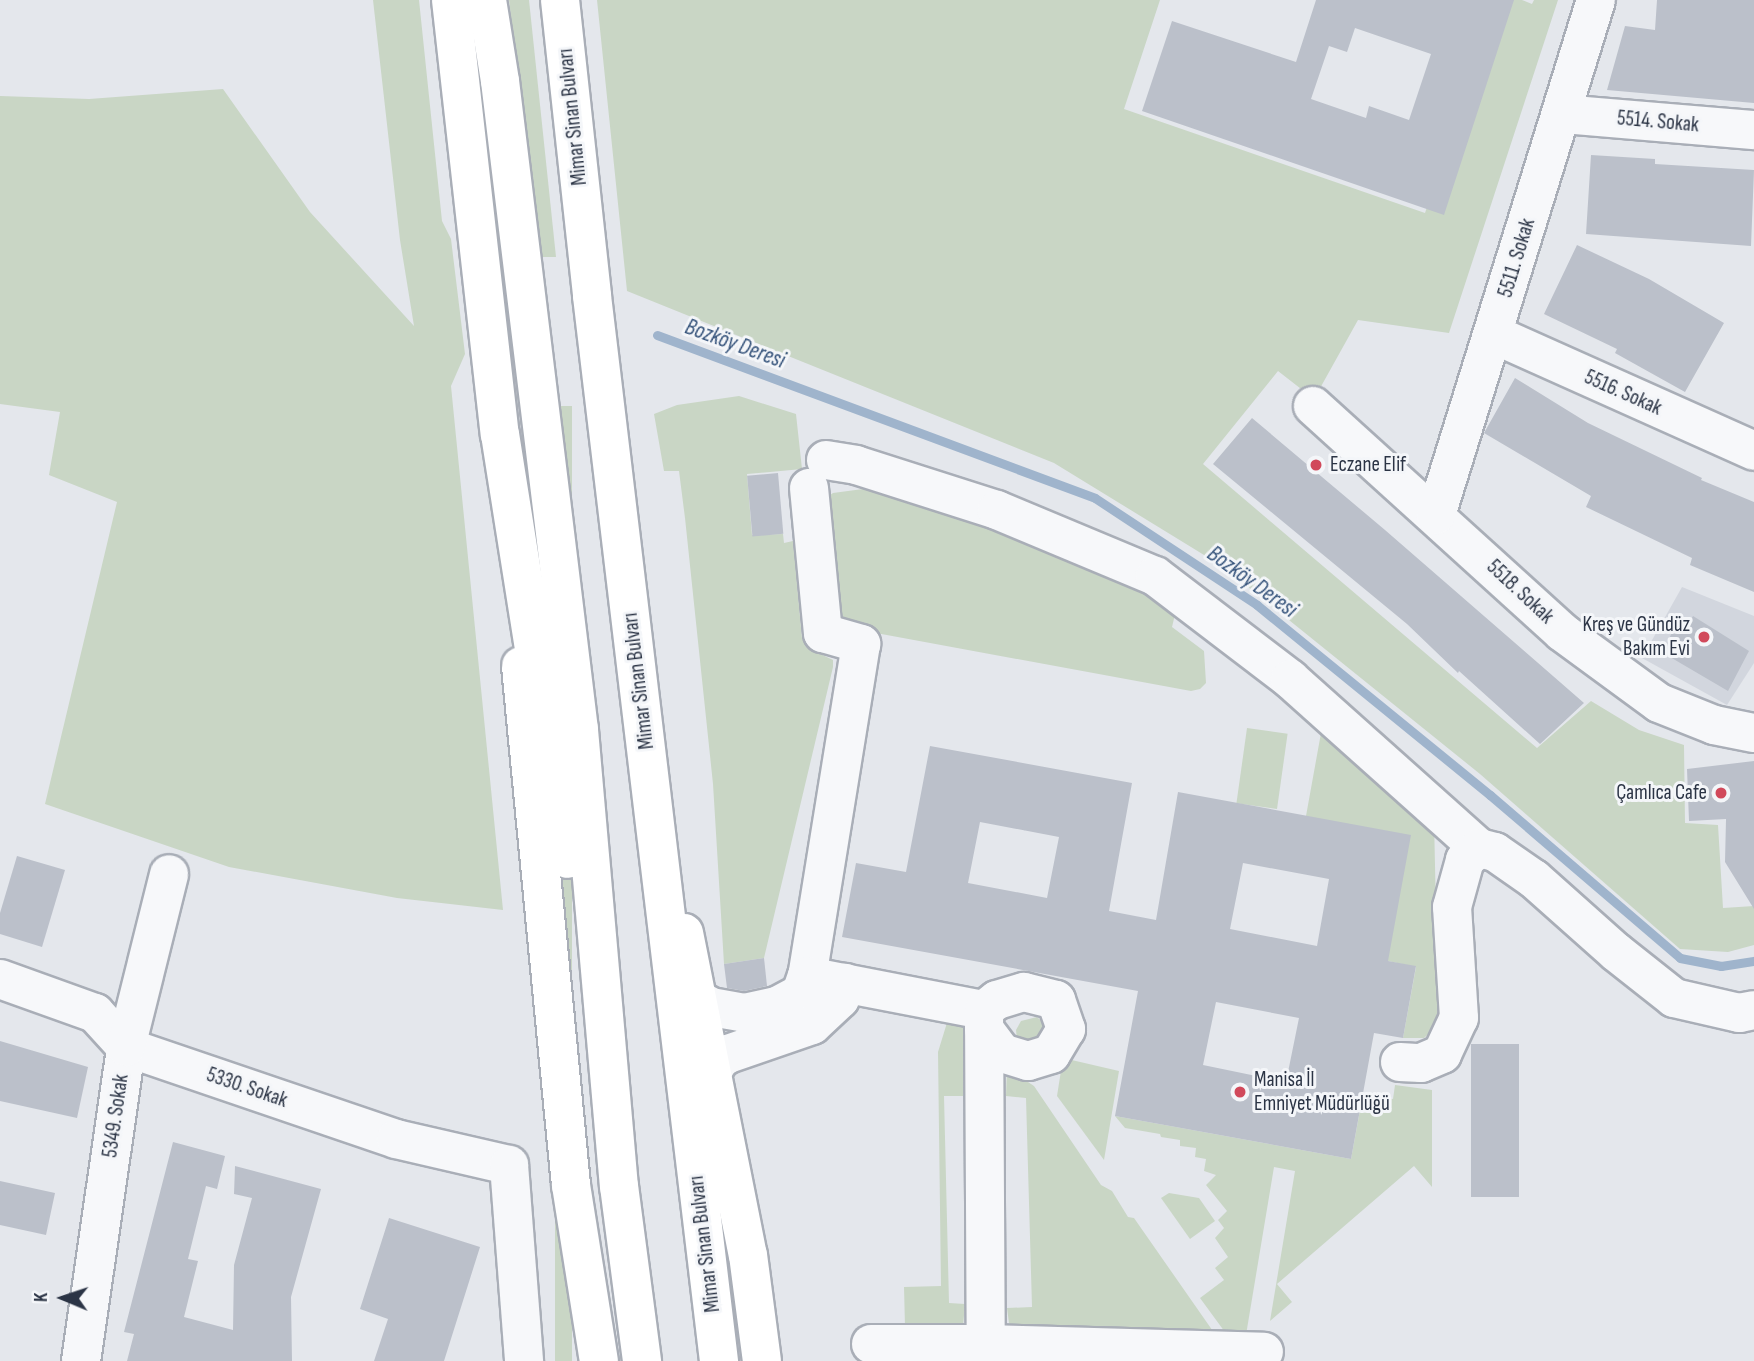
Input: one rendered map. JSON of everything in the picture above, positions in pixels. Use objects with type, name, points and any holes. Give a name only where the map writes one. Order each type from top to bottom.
[{"type":"main road","points":[[451,0],[500,434],[551,1006],[571,1185],[599,1361]]},
{"type":"main road","points":[[487,0],[500,81],[579,730],[619,1186]]},
{"type":"main road","name":"Mimar Sinan Bulvarı","points":[[560,0],[592,296],[719,1361]]},
{"type":"main road","points":[[500,434],[619,1186],[642,1361]]},
{"type":"main road","points":[[642,711],[748,1255],[762,1361]]},
{"type":"street","name":"5511. Sokak","points":[[1436,515],[1597,0]]},
{"type":"street","name":"5514. Sokak","points":[[1562,114],[1754,130]]},
{"type":"street","name":"5516. Sokak","points":[[1493,334],[1754,452]]},
{"type":"street","name":"5518. Sokak","points":[[1314,406],[1562,632],[1659,703],[1714,725],[1754,733]]},
{"type":"street","points":[[696,998],[711,1007],[744,1013],[777,1006],[801,993],[807,976],[861,644],[822,633],[818,474],[856,465],[997,510],[1155,576],[1290,680],[1479,848],[1495,852],[1534,879],[1616,952],[1674,998],[1739,1013],[1754,1010]]},
{"type":"street","points":[[1400,1062],[1421,1063],[1443,1054],[1459,1018],[1452,907],[1465,860],[1479,848]]},
{"type":"street","name":"5349. Sokak","points":[[81,1361],[127,1047],[169,874]]},
{"type":"street","points":[[807,976],[845,983],[984,1019],[986,1344]]},
{"type":"street","name":"5330. Sokak","points":[[0,979],[95,1013],[127,1047],[396,1139],[509,1165],[524,1361]]},
{"type":"street","points":[[711,1074],[719,1060],[728,1054],[812,1025],[840,999],[845,983]]},
{"type":"street","points":[[871,1345],[986,1344],[1264,1352]]},
{"type":"shaded area","name":"Kreş ve Gündüz Bakım Evi","points":[[1682,587],[1754,616],[1754,663],[1727,705],[1642,658]]},
{"type":"green space","points":[[373,0],[419,0],[442,221],[451,239],[465,354],[451,386],[503,910],[397,898],[229,867],[45,804],[117,502],[49,475],[60,412],[0,404],[0,96],[89,99],[223,89],[310,212],[414,326],[400,240]]},
{"type":"green space","points":[[509,0],[529,0],[556,257],[541,257],[535,232]]},
{"type":"green space","points":[[597,0],[1160,0],[1124,109],[1425,213],[1495,0],[1522,0],[1532,4],[1534,0],[1558,0],[1449,333],[1358,320],[1314,399],[1278,371],[1203,464],[1537,748],[1591,701],[1639,730],[1684,745],[1685,823],[1718,825],[1723,908],[1754,906],[1754,945],[1728,952],[1680,949],[1480,774],[1222,566],[1054,463],[627,291]]},
{"type":"green space","points":[[739,396],[796,414],[802,469],[747,474],[752,535],[783,534],[784,543],[793,541],[802,638],[806,647],[833,660],[833,667],[764,958],[724,964],[713,784],[685,518],[679,471],[664,471],[654,414],[677,405]]},
{"type":"green space","points":[[555,406],[572,406],[572,1361],[555,1361]]},
{"type":"green space","points":[[863,489],[929,502],[1178,602],[1172,627],[1204,651],[1206,683],[1200,689],[1191,691],[876,633],[840,622],[826,498],[833,493]]},
{"type":"green space","points":[[1247,728],[1288,734],[1277,809],[1236,803]]},
{"type":"green space","points":[[1327,730],[1434,819],[1438,1005],[1437,1026],[1424,1038],[1403,1038],[1416,967],[1388,961],[1306,816],[1321,733]]},
{"type":"green space","points":[[950,1013],[963,1014],[963,1096],[944,1096],[949,1303],[965,1304],[963,1327],[905,1327],[904,1287],[941,1286],[938,1052]]},
{"type":"green space","points":[[1037,1017],[1045,1024],[1044,1045],[1017,1040],[1016,1030],[1021,1021]]},
{"type":"green space","points":[[1063,1058],[1119,1071],[1104,1160],[1057,1096]]},
{"type":"green space","points":[[1007,1068],[1034,1086],[1101,1185],[1112,1191],[1128,1217],[1134,1218],[1217,1337],[1016,1327],[1009,1323],[1007,1308],[1032,1307],[1026,1098],[1006,1096]]},
{"type":"green space","points":[[1395,1085],[1432,1090],[1432,1187],[1414,1166],[1277,1284],[1292,1302],[1270,1321],[1295,1171],[1274,1167],[1245,1341],[1230,1339],[1200,1298],[1224,1280],[1215,1268],[1228,1257],[1215,1238],[1224,1228],[1218,1220],[1227,1211],[1206,1185],[1216,1175],[1204,1171],[1206,1159],[1195,1157],[1196,1148],[1180,1146],[1180,1140],[1161,1137],[1160,1134],[1125,1128],[1115,1116],[1351,1159],[1363,1094],[1393,1099]]},
{"type":"green space","points":[[1169,1193],[1199,1198],[1215,1221],[1190,1239],[1161,1198]]},
{"type":"building","points":[[1316,0],[1514,0],[1444,215],[1142,111],[1172,21],[1296,62]],"holes":[[[1355,28],[1431,54],[1409,120],[1369,106],[1366,118],[1311,99],[1329,46],[1347,52]]]},
{"type":"building","points":[[1657,0],[1754,0],[1754,103],[1607,90],[1625,26],[1655,30]]},
{"type":"building","points":[[1591,155],[1655,159],[1655,164],[1754,170],[1751,246],[1586,234]]},
{"type":"building","points":[[1577,245],[1649,279],[1724,323],[1685,392],[1615,353],[1617,349],[1544,314]]},
{"type":"building","points":[[1515,378],[1588,423],[1702,478],[1701,480],[1754,502],[1754,592],[1690,565],[1692,558],[1586,507],[1591,496],[1484,433]]},
{"type":"building","points":[[1252,418],[1584,703],[1540,744],[1459,671],[1458,673],[1407,624],[1213,464]]},
{"type":"building","points":[[778,473],[783,534],[752,536],[747,476]]},
{"type":"building","points":[[1693,616],[1749,651],[1728,691],[1670,657],[1672,653],[1665,647],[1679,618],[1688,625]]},
{"type":"building","points":[[930,746],[1132,783],[1109,911],[1156,920],[1178,792],[1411,835],[1388,961],[1416,966],[1403,1038],[1374,1033],[1351,1159],[1115,1116],[1138,991],[842,937],[856,863],[906,872]],"holes":[[[980,822],[1059,837],[1047,898],[968,883]],[[1243,863],[1329,879],[1317,946],[1230,929]],[[1216,1002],[1299,1018],[1286,1082],[1203,1065]]]},
{"type":"building","name":"Çamlıca Cafe","points":[[1754,761],[1754,909],[1725,862],[1726,819],[1689,821],[1687,769]]},
{"type":"building","points":[[17,856],[65,870],[42,947],[0,934],[0,913]]},
{"type":"building","points":[[764,958],[767,986],[744,991],[727,988],[724,964]]},
{"type":"building","points":[[0,1041],[88,1067],[77,1118],[0,1101]]},
{"type":"building","points":[[1471,1044],[1519,1044],[1519,1197],[1471,1197]]},
{"type":"building","points":[[173,1142],[225,1156],[217,1189],[206,1186],[188,1259],[198,1261],[184,1317],[233,1330],[234,1265],[252,1198],[234,1194],[235,1166],[321,1189],[291,1297],[292,1361],[127,1361],[134,1334],[124,1332]]},
{"type":"building","points":[[0,1181],[55,1193],[46,1235],[0,1225]]},
{"type":"building","points":[[389,1218],[480,1247],[444,1361],[374,1361],[388,1319],[360,1309]]},
{"type":"waterway","name":"Bozköy Deresi","points":[[657,335],[1095,498],[1257,605],[1490,795],[1680,958],[1721,966],[1754,961]]},
{"type":"place","name":"Eczane Elif","points":[[1316,465]]},
{"type":"place","name":"Kreş ve Gündüz Bakım Evi","points":[[1704,637]]},
{"type":"place","name":"Çamlıca Cafe","points":[[1721,793]]},
{"type":"place","name":"Manisa İl Emniyet Müdürlüğü","points":[[1240,1092]]}]
